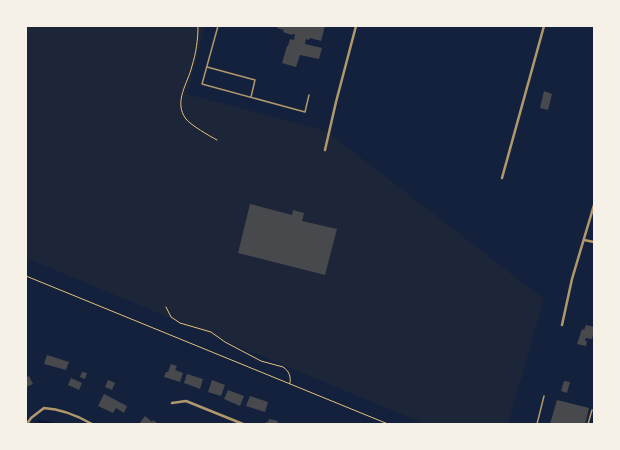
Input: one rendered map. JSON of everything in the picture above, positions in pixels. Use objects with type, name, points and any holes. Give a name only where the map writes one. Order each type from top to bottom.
[{"type":"street","points":[[325,150],[356,26]]},
{"type":"street","points":[[502,178],[544,26]]},
{"type":"street","points":[[562,325],[572,280],[594,205]]},
{"type":"street","points":[[584,240],[594,242]]},
{"type":"street","points":[[172,403],[186,401],[243,424]]},
{"type":"street","points":[[27,424],[31,418],[44,408],[74,415],[92,424]]},
{"type":"lane","points":[[218,26],[202,84],[305,112],[309,95]]},
{"type":"lane","points":[[207,67],[255,80],[251,97]]},
{"type":"lane","points":[[537,424],[544,396]]},
{"type":"lane","points":[[588,424],[592,410]]},
{"type":"path","points":[[198,26],[197,43],[192,68],[182,94],[181,102],[183,112],[187,120],[217,140]]},
{"type":"path","points":[[26,276],[388,424]]},
{"type":"path","points":[[166,307],[171,317],[180,323],[211,332],[225,342],[260,361],[283,367],[290,373],[290,384]]},
{"type":"shaded area","points":[[26,26],[205,26],[187,94],[326,131],[544,299],[508,424],[425,424],[26,258]]},
{"type":"building","points":[[278,26],[325,26],[321,41],[310,38],[309,40],[306,39],[305,44],[322,48],[319,59],[300,55],[296,67],[282,63],[290,39],[294,40],[295,34],[292,35],[283,32],[284,30],[277,28]]},
{"type":"building","points":[[544,91],[552,94],[548,110],[540,108]]},
{"type":"building","points":[[250,204],[292,215],[293,210],[304,213],[302,221],[337,229],[325,275],[238,253]]},
{"type":"building","points":[[586,325],[594,327],[592,339],[586,338],[586,346],[577,344],[582,329],[584,330]]},
{"type":"building","points":[[47,355],[69,362],[66,370],[44,364]]},
{"type":"building","points":[[171,364],[177,366],[175,370],[183,373],[180,382],[164,377]]},
{"type":"building","points":[[82,372],[87,373],[85,379],[80,377]]},
{"type":"building","points":[[187,374],[203,379],[200,389],[184,383]]},
{"type":"building","points":[[29,376],[33,384],[26,387],[26,377]]},
{"type":"building","points":[[71,378],[82,383],[79,390],[68,385]]},
{"type":"building","points":[[108,380],[115,383],[112,390],[105,387]]},
{"type":"building","points":[[212,380],[225,385],[221,396],[208,392]]},
{"type":"building","points":[[564,381],[570,382],[567,393],[561,391]]},
{"type":"building","points":[[228,390],[244,396],[240,406],[224,399]]},
{"type":"building","points":[[104,394],[127,406],[124,413],[116,408],[113,413],[98,406]]},
{"type":"building","points":[[250,396],[268,402],[265,412],[246,406]]},
{"type":"building","points":[[557,400],[589,408],[585,424],[550,424]]},
{"type":"building","points":[[145,416],[152,422],[153,420],[158,424],[139,424]]},
{"type":"building","points":[[269,419],[278,421],[277,424],[266,424]]},
{"type":"waterway","points":[[38,421],[55,424]]}]
